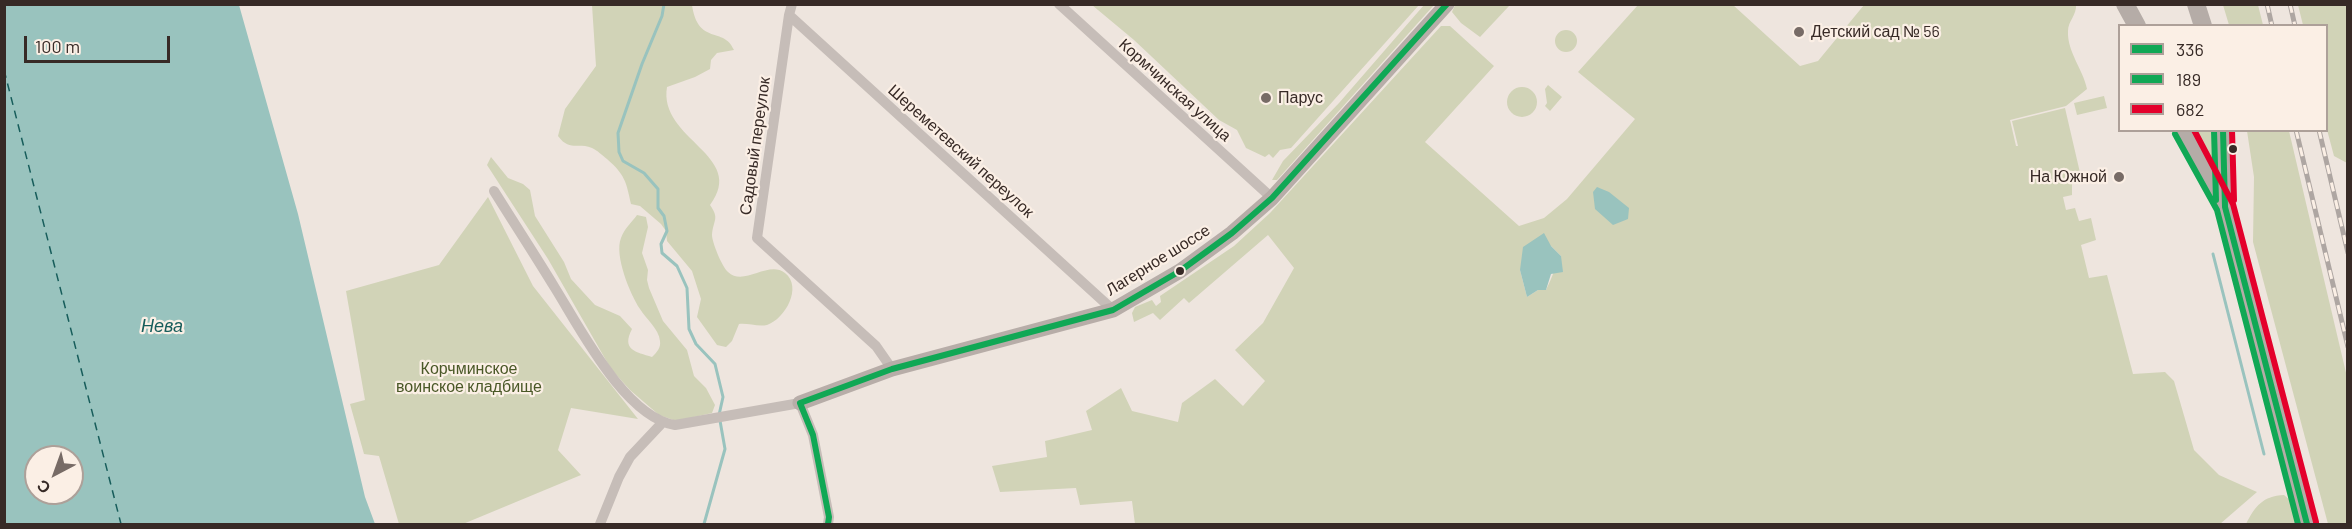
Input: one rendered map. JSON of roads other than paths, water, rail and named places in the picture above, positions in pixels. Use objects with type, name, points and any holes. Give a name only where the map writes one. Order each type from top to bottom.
[{"type":"main road","points":[[2125,4],[2137,24]]},
{"type":"main road","points":[[2139,4],[2144,24]]},
{"type":"main road","points":[[2196,4],[2202,24]]},
{"type":"main road","points":[[2185,132],[2225,207]]},
{"type":"main road","points":[[2223,132],[2225,207],[2307,525]]},
{"type":"street","name":"Кормчинская улица","points":[[1059,4],[1272,198]]},
{"type":"street","name":"Лагерное шоссе","points":[[800,403],[892,369],[1113,310],[1195,261],[1272,198],[1447,4]]},
{"type":"street","name":"Шереметевский переулок","points":[[790,10],[1113,310]]},
{"type":"street","name":"Садовый переулок","points":[[790,10],[757,238],[876,346],[892,369]]},
{"type":"street","points":[[494,191],[605,368],[642,408],[662,423],[675,425],[800,403],[813,435],[829,517],[828,525]]},
{"type":"street","points":[[600,525],[619,477],[630,457],[662,423]]},
{"type":"water","name":"Нева","points":[[4,5],[239,5],[298,214],[365,497],[375,524],[5,524]]},
{"type":"water","points":[[1597,187],[1609,192],[1629,208],[1628,219],[1613,225],[1595,209],[1593,192]]},
{"type":"water","points":[[1544,233],[1551,246],[1561,256],[1563,272],[1551,274],[1546,290],[1538,290],[1527,297],[1520,270],[1523,247]]},
{"type":"waterway","points":[[664,4],[662,16],[642,64],[618,133],[619,152],[623,161],[644,173],[658,189],[658,208],[664,216],[667,231],[661,244],[662,253],[677,266],[687,288],[689,329],[696,344],[715,364],[723,397],[719,415],[725,449],[704,524]]},
{"type":"waterway","points":[[2213,254],[2264,454]]},
{"type":"railway","points":[[2267,4],[2272,24]]},
{"type":"railway","points":[[2290,4],[2295,24]]},
{"type":"railway","points":[[2296,132],[2348,347]]},
{"type":"railway","points":[[2319,132],[2348,253]]},
{"type":"place","name":"Детский сад № 56","points":[[1799,32]]},
{"type":"place","name":"Парус","points":[[1266,98]]},
{"type":"place","name":"На Южной","points":[[2119,177]]},
{"type":"park label","name":"Корчминское воинское кладбище","points":[[469,378]]}]
